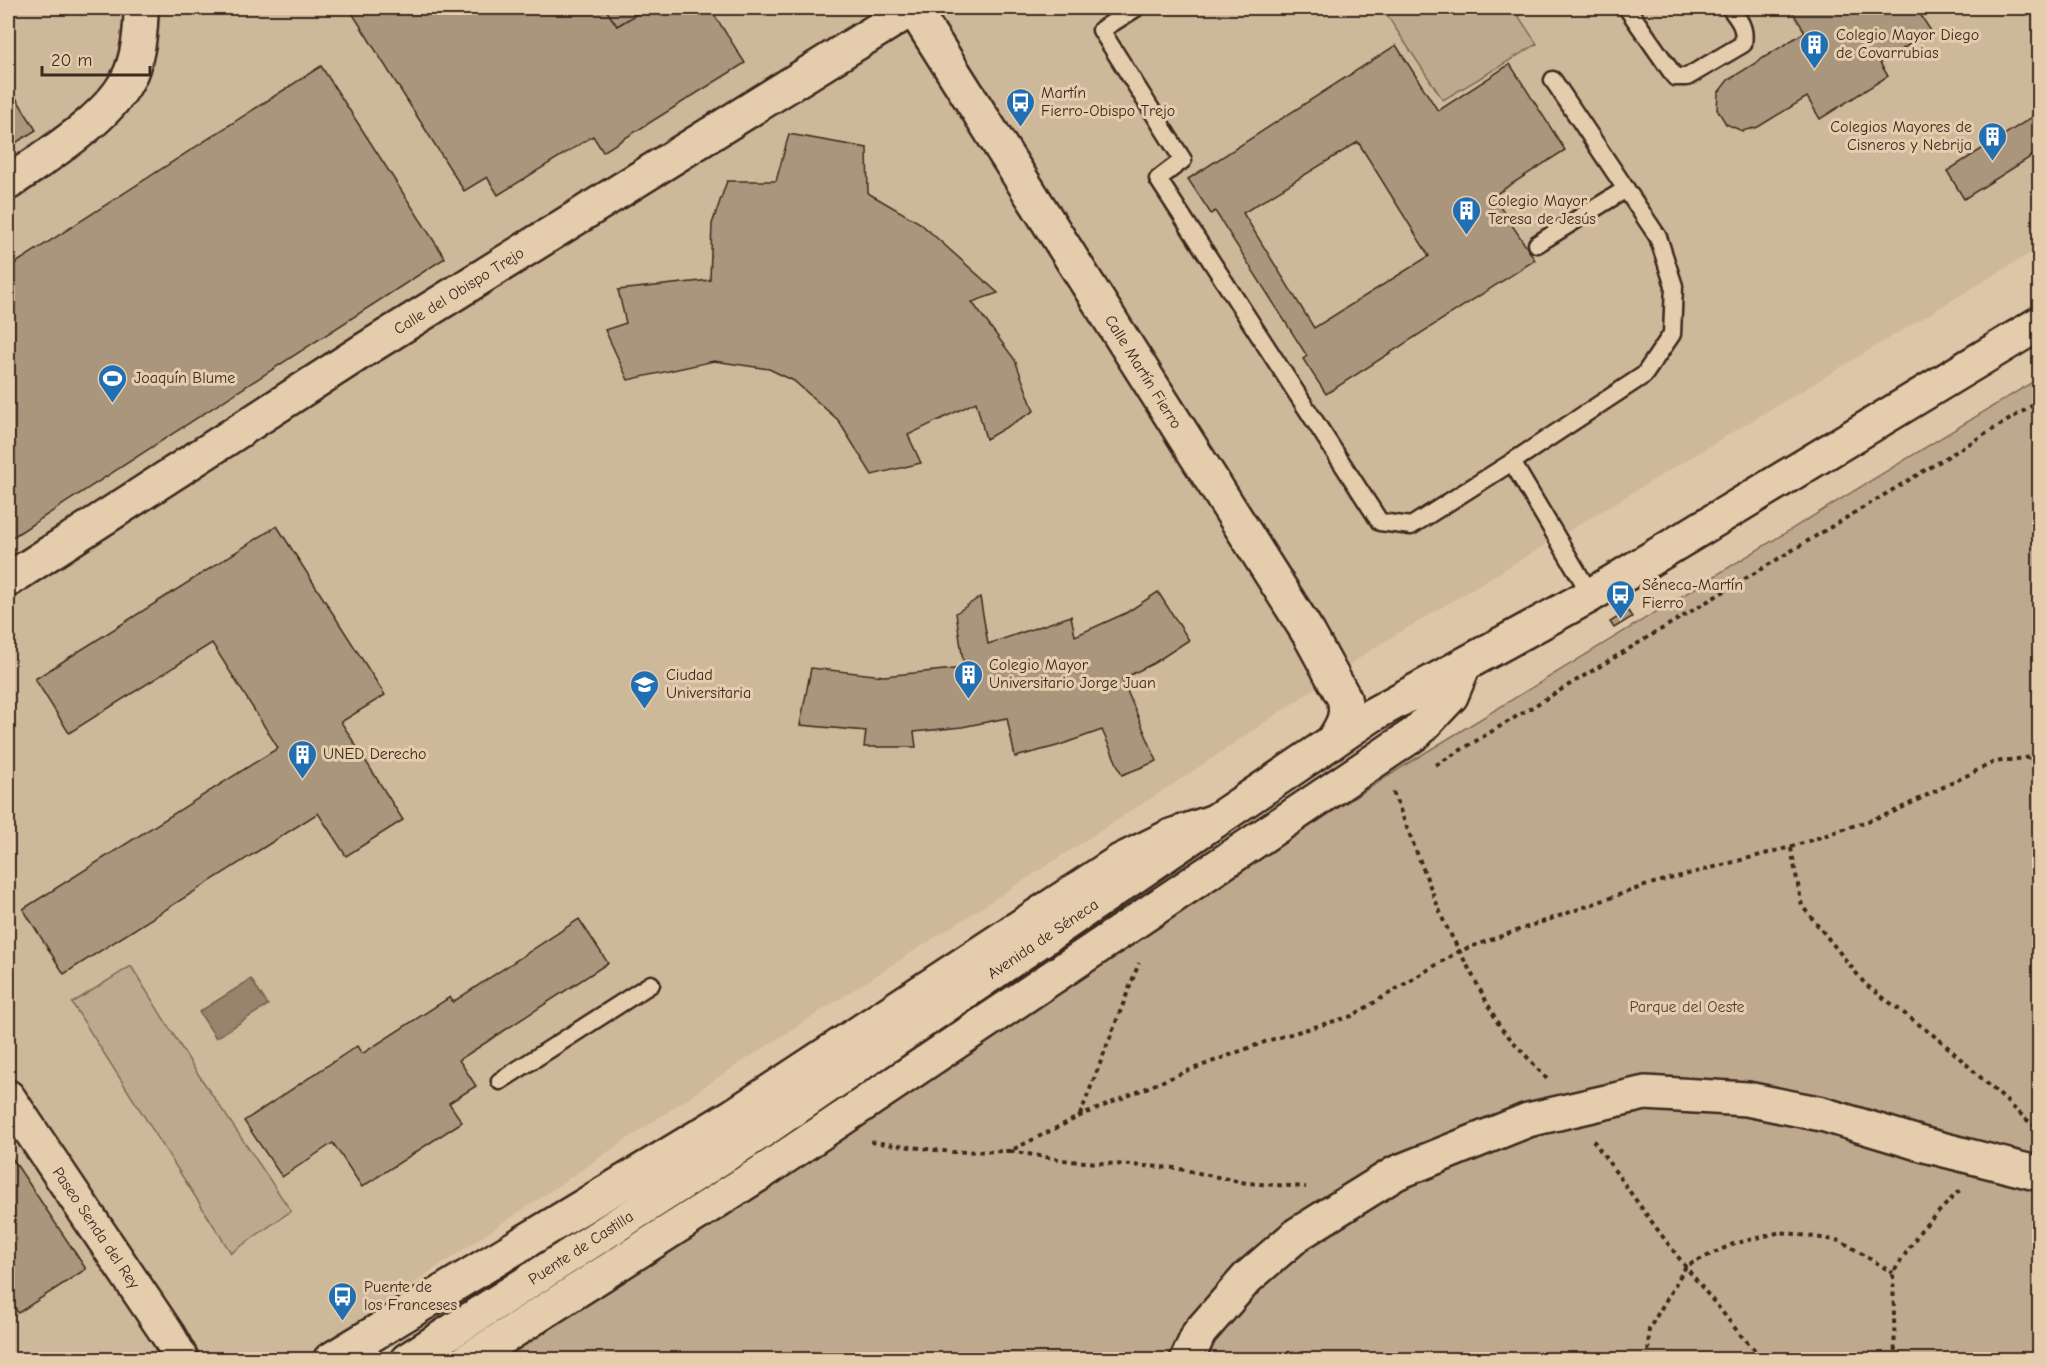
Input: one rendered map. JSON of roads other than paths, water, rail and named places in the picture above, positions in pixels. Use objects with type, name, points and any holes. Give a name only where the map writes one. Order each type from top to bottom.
[{"type":"main road","points":[[8,183],[75,135],[110,105],[130,73],[141,32],[141,8]]},
{"type":"main road","name":"Calle del Obispo Trejo","points":[[8,580],[361,352],[913,8]]},
{"type":"main road","name":"Calle Martín Fierro","points":[[913,8],[1309,634],[1344,698]]},
{"type":"main road","name":"Avenida de Séneca","points":[[755,1136],[1372,715],[1591,595],[2040,323]]},
{"type":"main road","points":[[468,1359],[764,1171],[1416,733],[1451,696],[1464,665]]},
{"type":"main road","points":[[1344,698],[1362,712],[1372,715]]},
{"type":"main road","points":[[1332,742],[1345,722],[1347,708],[1344,698]]},
{"type":"main road","points":[[330,1359],[734,1115],[1120,861],[1171,836],[1215,821]]},
{"type":"main road","points":[[1187,1359],[1199,1333],[1240,1286],[1298,1234],[1396,1173],[1528,1120],[1645,1093],[1747,1099],[1822,1114],[1988,1162],[2040,1174]]},
{"type":"main road","name":"Paseo Senda del Rey","points":[[8,1097],[182,1359]]},
{"type":"main road","name":"Puente de Castilla","points":[[407,1359],[755,1136]]},
{"type":"lane","points":[[1136,8],[1101,30],[1183,160],[1158,179],[1380,522],[1411,526],[1512,462],[1644,375],[1672,334],[1674,286],[1658,237],[1553,80]]},
{"type":"lane","points":[[1632,9],[1675,77],[1682,78],[1743,44],[1743,26],[1730,8]]},
{"type":"lane","points":[[1538,244],[1626,189]]},
{"type":"lane","points":[[1512,462],[1591,595]]},
{"type":"lane","points":[[500,1081],[651,984]]},
{"type":"place","name":"Colegio Mayor Diego de Covarrubias","points":[[1815,70]]},
{"type":"place","name":"Martín Fierro-Obispo Trejo","points":[[1020,128]]},
{"type":"place","name":"Colegios Mayores de Cisneros y Nebrija","points":[[1993,162]]},
{"type":"place","name":"Colegio Mayor Teresa de Jesús","points":[[1467,236]]},
{"type":"place","name":"Joaquín Blume","points":[[113,404]]},
{"type":"place","name":"Séneca-Martín Fierro","points":[[1621,620]]},
{"type":"place","name":"Colegio Mayor Universitario Jorge Juan","points":[[968,700]]},
{"type":"place","name":"Ciudad Universitaria","points":[[645,710]]},
{"type":"place","name":"UNED Derecho","points":[[302,780]]},
{"type":"place","name":"Puente de los Franceses","points":[[343,1322]]},
{"type":"park label","name":"Parque del Oeste","points":[[1687,1007]]}]
